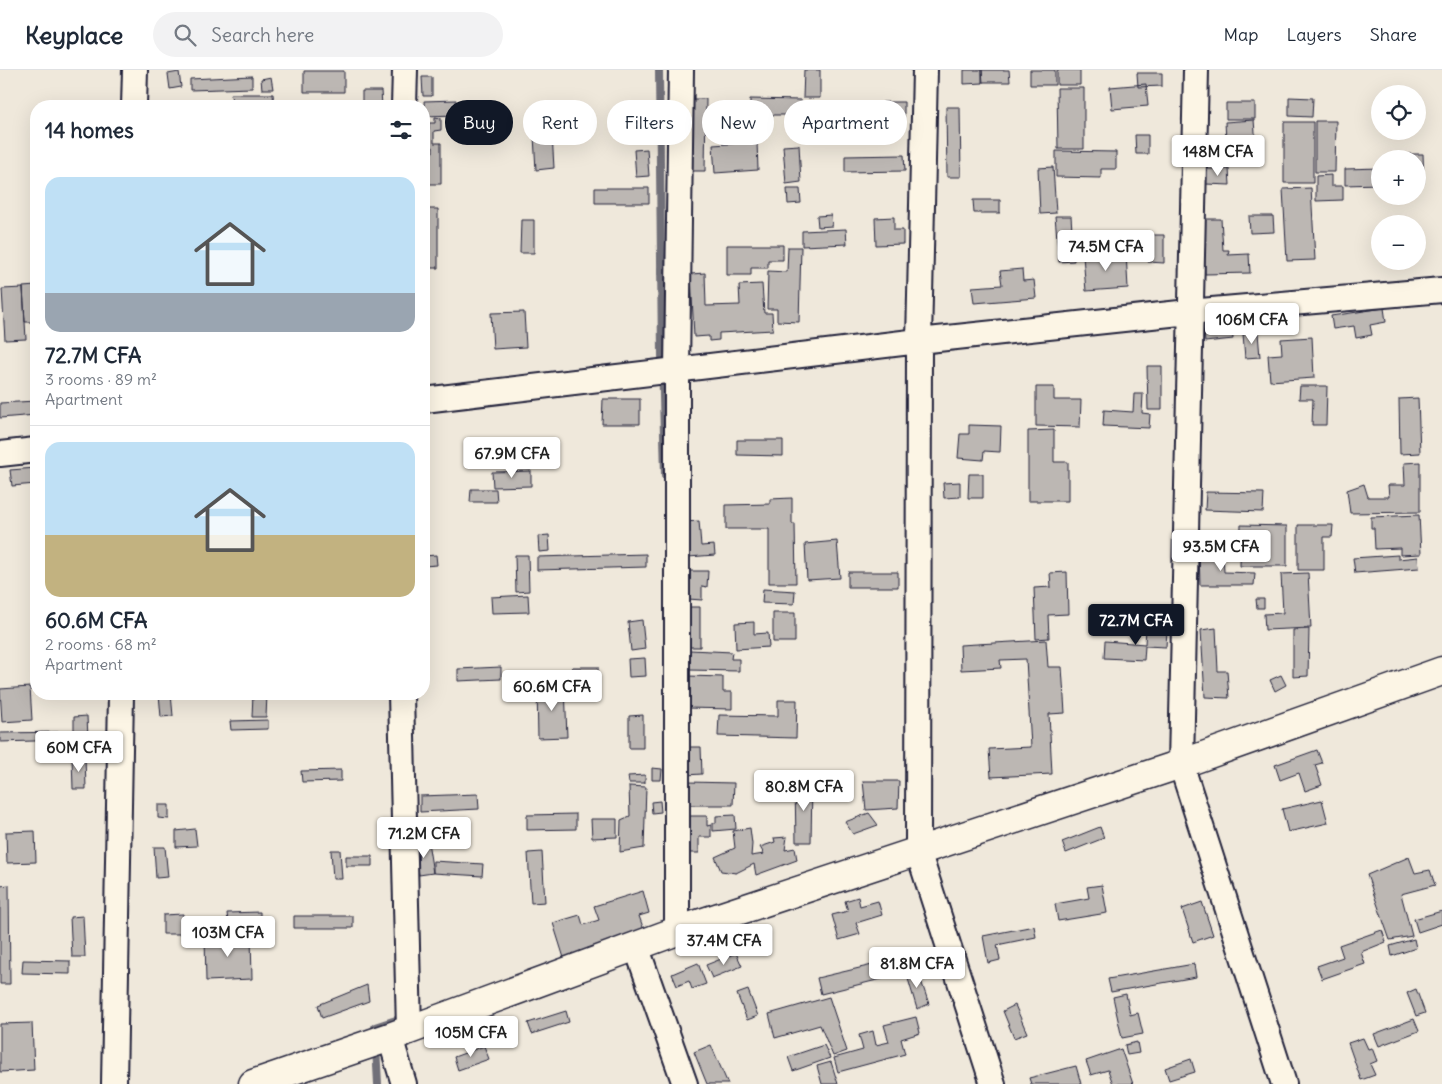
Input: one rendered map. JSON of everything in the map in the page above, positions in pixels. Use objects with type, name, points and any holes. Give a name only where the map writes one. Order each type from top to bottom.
[{"type":"street","points":[[134,100],[135,70]]},
{"type":"street","points":[[404,100],[405,70]]},
{"type":"street","points":[[676,931],[676,371],[681,70]]},
{"type":"street","points":[[925,70],[919,341],[918,851],[993,1084]]},
{"type":"street","points":[[1196,70],[1189,312],[1181,764],[1284,1084]]},
{"type":"street","points":[[430,399],[919,341],[1189,312],[1442,290]]},
{"type":"street","points":[[0,454],[30,451]]},
{"type":"street","points":[[253,1084],[400,1034],[676,931],[1181,764],[1442,671]]},
{"type":"street","points":[[114,1084],[122,700]]},
{"type":"street","points":[[401,700],[400,1034],[404,1084]]},
{"type":"street","points":[[636,946],[685,1084]]},
{"type":"building","points":[[804,70],[820,70],[820,98],[803,98]]},
{"type":"building","points":[[964,70],[982,70],[983,83],[964,84]]},
{"type":"building","points":[[982,70],[1009,70],[1010,82],[982,82]]},
{"type":"building","points":[[1030,70],[1055,70],[1055,85],[1030,85]]},
{"type":"building","points":[[1057,70],[1080,70],[1080,85],[1057,85]]},
{"type":"building","points":[[304,71],[344,71],[344,92],[304,92]]},
{"type":"building","points":[[179,72],[181,87],[170,89],[168,74]]},
{"type":"building","points":[[1137,73],[1162,73],[1162,86],[1138,87]]},
{"type":"building","points":[[252,76],[252,88],[190,90],[190,79]]},
{"type":"building","points":[[271,77],[273,89],[262,89],[261,79]]},
{"type":"building","points":[[422,77],[432,77],[432,96],[423,96]]},
{"type":"building","points":[[1146,84],[1148,106],[1112,109],[1110,87]]},
{"type":"building","points":[[1057,88],[1084,88],[1084,149],[1058,149]]},
{"type":"building","points":[[362,91],[381,91],[382,100],[362,100]]},
{"type":"building","points":[[231,94],[273,94],[274,100],[232,100]]},
{"type":"building","points":[[1289,97],[1313,98],[1312,117],[1289,116]]},
{"type":"building","points":[[706,99],[702,100],[702,145],[705,145],[705,171],[691,171],[692,100]]},
{"type":"building","points":[[750,99],[801,100],[784,100],[784,115],[774,115],[774,100]]},
{"type":"building","points":[[445,100],[445,115],[430,116],[430,101]]},
{"type":"building","points":[[1226,103],[1255,103],[1255,119],[1226,119]]},
{"type":"building","points":[[946,107],[960,107],[961,177],[947,177]]},
{"type":"building","points":[[435,117],[441,118],[441,130],[434,131],[434,143],[441,143],[441,184],[430,184],[430,153],[433,152],[433,147],[430,147],[430,123],[435,123]]},
{"type":"building","points":[[1254,120],[1257,157],[1227,159],[1225,122]]},
{"type":"building","points":[[1315,121],[1336,121],[1335,172],[1315,172]]},
{"type":"building","points":[[1284,122],[1313,122],[1313,183],[1284,183]]},
{"type":"building","points":[[1135,135],[1148,135],[1148,154],[1136,154]]},
{"type":"building","points":[[535,145],[553,145],[554,168],[536,170]]},
{"type":"building","points":[[713,145],[757,145],[758,170],[715,173]]},
{"type":"building","points":[[799,145],[801,182],[786,184],[783,146]]},
{"type":"building","points":[[647,149],[649,176],[636,177],[634,150]]},
{"type":"building","points":[[1056,151],[1116,152],[1116,169],[1101,169],[1101,178],[1056,177]]},
{"type":"building","points":[[904,155],[905,171],[845,172],[845,156]]},
{"type":"building","points":[[1053,167],[1056,213],[1040,214],[1038,168]]},
{"type":"building","points":[[1371,168],[1371,184],[1345,185],[1345,169]]},
{"type":"building","points":[[1206,169],[1229,169],[1230,185],[1206,184]]},
{"type":"building","points":[[1331,175],[1331,186],[1343,186],[1343,200],[1316,201],[1316,176]]},
{"type":"building","points":[[595,188],[649,188],[649,203],[595,203]]},
{"type":"building","points":[[1311,188],[1315,260],[1287,261],[1283,189]]},
{"type":"building","points":[[787,189],[800,189],[801,203],[788,204]]},
{"type":"building","points":[[973,200],[1000,200],[1000,213],[974,213]]},
{"type":"building","points":[[430,209],[438,209],[438,268],[430,268]]},
{"type":"building","points":[[831,215],[832,226],[818,227],[817,216]]},
{"type":"building","points":[[1055,216],[1071,216],[1074,261],[1059,262]]},
{"type":"building","points":[[1249,216],[1273,216],[1274,232],[1250,233]]},
{"type":"building","points":[[894,217],[894,230],[903,230],[903,244],[876,245],[875,218]]},
{"type":"building","points":[[1203,219],[1221,219],[1223,250],[1229,250],[1228,255],[1249,254],[1250,273],[1205,274]]},
{"type":"building","points":[[521,220],[534,220],[534,253],[520,253]]},
{"type":"building","points":[[846,229],[847,244],[802,246],[802,231]]},
{"type":"building","points":[[1149,235],[1164,235],[1164,263],[1148,262]]},
{"type":"building","points":[[727,245],[783,245],[783,260],[768,260],[768,268],[751,268],[751,275],[727,275]]},
{"type":"building","points":[[788,247],[801,247],[799,322],[777,321],[777,309],[767,309],[768,271],[787,272]]},
{"type":"building","points":[[1126,253],[1128,288],[1086,291],[1083,256]]},
{"type":"building","points":[[1022,269],[1023,281],[1034,280],[1036,298],[974,303],[972,287],[1002,285],[1000,271]]},
{"type":"building","points":[[705,273],[706,306],[740,305],[739,285],[762,284],[764,313],[772,313],[773,330],[719,333],[719,340],[709,341],[709,336],[694,337],[691,274]]},
{"type":"building","points":[[30,286],[30,322],[25,322],[23,287]]},
{"type":"building","points":[[23,288],[26,339],[5,340],[2,289]]},
{"type":"building","points":[[1384,308],[1386,322],[1370,325],[1372,335],[1356,338],[1354,326],[1333,329],[1331,316]]},
{"type":"building","points":[[524,312],[526,347],[493,349],[491,313]]},
{"type":"building","points":[[1232,328],[1233,339],[1205,342],[1204,331]]},
{"type":"building","points":[[1258,333],[1260,357],[1245,358],[1243,334]]},
{"type":"building","points":[[1312,337],[1314,378],[1270,381],[1268,355],[1282,354],[1281,339]]},
{"type":"building","points":[[1147,366],[1162,366],[1162,410],[1148,410]]},
{"type":"building","points":[[1300,386],[1327,386],[1326,425],[1312,425],[1313,399],[1299,399]]},
{"type":"building","points":[[1036,387],[1054,387],[1054,400],[1081,400],[1080,427],[1036,426]]},
{"type":"building","points":[[1134,394],[1143,394],[1142,413],[1150,414],[1149,428],[1103,426],[1104,410],[1133,412]]},
{"type":"building","points":[[1418,398],[1420,453],[1400,454],[1399,399]]},
{"type":"building","points":[[603,399],[640,399],[640,424],[602,424]]},
{"type":"building","points":[[30,401],[30,416],[0,418],[0,403]]},
{"type":"building","points":[[969,425],[1001,426],[1000,452],[984,451],[983,460],[958,458],[960,434],[969,434]]},
{"type":"building","points":[[1054,430],[1054,462],[1068,462],[1068,501],[1028,501],[1028,431]]},
{"type":"building","points":[[737,440],[783,440],[783,456],[737,455]]},
{"type":"building","points":[[1420,462],[1420,512],[1350,513],[1347,490],[1364,484],[1368,497],[1389,497],[1388,485],[1405,485],[1404,463]]},
{"type":"building","points":[[30,468],[30,484],[12,486],[10,470]]},
{"type":"building","points":[[531,471],[531,486],[493,487],[492,472]]},
{"type":"building","points":[[969,474],[983,474],[983,498],[968,498]]},
{"type":"building","points":[[960,482],[960,497],[944,498],[943,483]]},
{"type":"building","points":[[471,489],[496,489],[497,502],[470,502]]},
{"type":"building","points":[[1206,492],[1264,493],[1263,512],[1205,510]]},
{"type":"building","points":[[792,498],[792,524],[795,524],[796,583],[769,583],[769,529],[726,529],[726,505],[770,504],[770,499]]},
{"type":"building","points":[[1419,515],[1421,554],[1400,555],[1400,548],[1375,549],[1374,528],[1371,528],[1371,517]]},
{"type":"building","points":[[699,521],[701,546],[714,545],[715,555],[688,557],[685,522]]},
{"type":"building","points":[[1241,525],[1287,526],[1287,566],[1240,566]]},
{"type":"building","points":[[1298,525],[1333,525],[1332,537],[1324,537],[1324,570],[1298,570]]},
{"type":"building","points":[[549,535],[550,551],[539,552],[538,536]]},
{"type":"building","points":[[837,541],[840,578],[807,580],[805,544]]},
{"type":"building","points":[[1199,553],[1223,553],[1224,572],[1255,573],[1254,585],[1200,585]]},
{"type":"building","points":[[646,554],[646,567],[537,570],[537,557]]},
{"type":"building","points":[[436,555],[437,565],[430,566],[430,556]]},
{"type":"building","points":[[515,555],[528,555],[529,591],[516,592]]},
{"type":"building","points":[[1398,555],[1398,559],[1418,557],[1419,568],[1355,573],[1353,558]]},
{"type":"building","points":[[685,571],[708,571],[707,587],[702,586],[702,600],[688,599]]},
{"type":"building","points":[[848,572],[898,572],[898,587],[848,587]]},
{"type":"building","points":[[1067,572],[1068,614],[1048,615],[1049,638],[1036,639],[1034,588],[1051,587],[1050,573]]},
{"type":"building","points":[[1308,573],[1311,628],[1265,630],[1264,614],[1283,613],[1281,574]]},
{"type":"building","points":[[763,589],[795,591],[794,604],[762,603]]},
{"type":"building","points":[[528,595],[529,612],[492,613],[491,597]]},
{"type":"building","points":[[1256,599],[1264,599],[1264,608],[1257,608]]},
{"type":"building","points":[[687,607],[700,607],[700,647],[687,647]]},
{"type":"building","points":[[773,613],[795,613],[795,642],[773,642]]},
{"type":"building","points":[[642,620],[645,649],[631,651],[628,622]]},
{"type":"building","points":[[754,622],[754,634],[768,633],[769,647],[736,649],[735,623]]},
{"type":"building","points":[[1146,628],[1167,629],[1166,647],[1145,646],[1144,660],[1104,658],[1105,641],[1145,644]]},
{"type":"building","points":[[1216,628],[1218,671],[1227,671],[1229,698],[1205,697],[1201,630]]},
{"type":"building","points":[[1309,629],[1308,676],[1293,677],[1293,630]]},
{"type":"building","points":[[1046,640],[1048,667],[1062,667],[1065,713],[1049,714],[1052,774],[991,777],[989,749],[1031,747],[1026,659],[1000,660],[1001,668],[961,670],[960,645]]},
{"type":"building","points":[[690,650],[732,652],[731,659],[739,659],[739,671],[689,670]]},
{"type":"building","points":[[645,658],[646,676],[629,677],[628,659]]},
{"type":"building","points":[[501,667],[501,679],[458,681],[458,669]]},
{"type":"building","points":[[572,667],[598,667],[599,684],[572,684]]},
{"type":"building","points":[[1281,675],[1286,685],[1275,691],[1270,680]]},
{"type":"building","points":[[688,676],[723,677],[723,692],[732,692],[732,709],[687,708]]},
{"type":"building","points":[[565,686],[567,737],[538,738],[537,687]]},
{"type":"building","points":[[30,687],[32,720],[2,722],[0,689]]},
{"type":"building","points":[[160,700],[172,700],[173,716],[161,717]]},
{"type":"building","points":[[253,700],[267,700],[266,717],[252,717]]},
{"type":"building","points":[[778,700],[797,700],[796,738],[718,736],[719,715],[778,716]]},
{"type":"building","points":[[643,715],[643,748],[629,748],[629,716]]},
{"type":"building","points":[[87,716],[88,739],[74,739],[74,717]]},
{"type":"building","points":[[268,720],[268,729],[231,730],[230,721]]},
{"type":"building","points":[[67,732],[67,740],[0,742],[0,733]]},
{"type":"building","points":[[685,747],[701,747],[702,774],[686,775]]},
{"type":"building","points":[[1317,750],[1322,763],[1315,765],[1322,785],[1305,791],[1299,773],[1280,780],[1275,765]]},
{"type":"building","points":[[85,756],[86,789],[73,789],[72,757]]},
{"type":"building","points":[[652,768],[662,769],[661,780],[652,780]]},
{"type":"building","points":[[341,770],[341,781],[302,782],[301,771]]},
{"type":"building","points":[[645,775],[645,783],[629,783],[628,776]]},
{"type":"building","points":[[850,781],[851,795],[828,797],[827,782]]},
{"type":"building","points":[[863,781],[899,781],[898,808],[866,810]]},
{"type":"building","points":[[688,782],[734,783],[733,805],[687,805]]},
{"type":"building","points":[[795,783],[812,783],[811,842],[796,842]]},
{"type":"building","points":[[629,786],[646,787],[644,848],[620,852],[621,820],[630,816]]},
{"type":"building","points":[[478,794],[479,809],[420,812],[420,796]]},
{"type":"building","points":[[1322,800],[1328,823],[1288,832],[1282,809]]},
{"type":"building","points":[[660,801],[661,812],[652,813],[651,802]]},
{"type":"building","points":[[158,805],[169,805],[169,819],[158,818]]},
{"type":"building","points":[[869,813],[878,825],[853,834],[845,822]]},
{"type":"building","points":[[576,814],[576,829],[527,830],[527,815]]},
{"type":"building","points":[[735,815],[736,829],[713,831],[713,823],[716,823],[716,816]]},
{"type":"building","points":[[685,816],[707,816],[707,826],[711,825],[711,837],[699,837],[699,853],[685,853]]},
{"type":"building","points":[[591,819],[617,819],[617,837],[592,838]]},
{"type":"building","points":[[1100,827],[1104,838],[1066,853],[1062,842]]},
{"type":"building","points":[[750,828],[751,856],[764,854],[760,847],[775,842],[774,838],[787,837],[785,850],[795,848],[797,860],[756,875],[754,864],[736,873],[721,871],[715,857],[735,848],[733,831]]},
{"type":"building","points":[[195,829],[197,846],[176,847],[176,831]]},
{"type":"building","points":[[35,831],[36,862],[7,863],[6,832]]},
{"type":"building","points":[[428,842],[433,873],[419,875],[415,844]]},
{"type":"building","points":[[154,847],[165,847],[168,877],[156,878]]},
{"type":"building","points":[[331,850],[340,850],[342,879],[333,879]]},
{"type":"building","points":[[542,852],[545,902],[531,903],[528,853]]},
{"type":"building","points":[[346,856],[372,856],[372,866],[346,866]]},
{"type":"building","points":[[1409,857],[1415,873],[1430,870],[1435,885],[1401,894],[1412,936],[1390,940],[1367,875]]},
{"type":"building","points":[[433,861],[483,864],[482,876],[433,873]]},
{"type":"building","points":[[9,885],[10,984],[0,984],[0,886]]},
{"type":"building","points":[[1102,885],[1107,913],[1058,921],[1055,904],[1089,898],[1087,887]]},
{"type":"building","points":[[643,891],[649,913],[639,916],[645,933],[564,958],[553,923],[580,915],[583,925],[599,920],[594,906]]},
{"type":"building","points":[[858,897],[860,906],[878,901],[882,915],[856,923],[860,934],[839,940],[832,915],[848,911],[845,901]]},
{"type":"building","points":[[1202,902],[1213,935],[1193,942],[1182,909]]},
{"type":"building","points":[[1442,911],[1442,924],[1418,932],[1414,919]]},
{"type":"building","points":[[260,912],[260,922],[228,922],[227,913]]},
{"type":"building","points":[[183,914],[183,934],[163,934],[163,915]]},
{"type":"building","points":[[83,916],[85,957],[72,957],[70,917]]},
{"type":"building","points":[[294,916],[353,916],[353,928],[294,928]]},
{"type":"building","points":[[1034,926],[1036,937],[997,945],[1000,960],[988,963],[983,936]]},
{"type":"building","points":[[1382,930],[1386,942],[1361,952],[1365,964],[1322,979],[1317,966],[1343,957],[1339,945]]},
{"type":"building","points":[[251,936],[252,979],[206,981],[205,937]]},
{"type":"building","points":[[1414,939],[1416,948],[1392,956],[1390,946]]},
{"type":"building","points":[[736,953],[742,966],[712,978],[706,965]]},
{"type":"building","points":[[23,960],[70,961],[70,974],[22,973]]},
{"type":"building","points":[[885,962],[889,977],[821,994],[817,978]]},
{"type":"building","points":[[698,963],[706,984],[692,989],[689,981],[677,986],[672,974]]},
{"type":"building","points":[[1194,964],[1196,977],[1111,992],[1108,979]]},
{"type":"building","points":[[917,969],[929,1004],[917,1009],[906,972]]},
{"type":"building","points":[[367,985],[369,1001],[322,1018],[318,1005]]},
{"type":"building","points":[[1416,989],[1425,1013],[1416,1016],[1407,993]]},
{"type":"building","points":[[748,990],[758,1016],[747,1020],[737,994]]},
{"type":"building","points":[[1126,994],[1130,1015],[1138,1013],[1143,1034],[1122,1038],[1113,997]]},
{"type":"building","points":[[829,997],[847,1051],[833,1056],[820,1025],[775,1038],[769,1014]]},
{"type":"building","points":[[1015,1005],[1027,1033],[1014,1038],[1003,1011]]},
{"type":"building","points":[[566,1011],[569,1022],[532,1034],[528,1023]]},
{"type":"building","points":[[916,1017],[920,1033],[901,1039],[905,1054],[838,1072],[834,1058],[863,1050],[859,1035],[873,1031],[876,1045],[889,1042],[884,1025]]},
{"type":"building","points":[[1414,1019],[1419,1031],[1379,1046],[1374,1034]]},
{"type":"building","points":[[32,1023],[34,1070],[0,1072],[0,1024]]},
{"type":"building","points":[[1363,1038],[1368,1049],[1372,1048],[1377,1061],[1370,1064],[1375,1075],[1361,1080],[1348,1043]]},
{"type":"building","points":[[1137,1042],[1139,1053],[1127,1055],[1125,1045]]},
{"type":"building","points":[[711,1045],[728,1084],[707,1084],[694,1052]]},
{"type":"building","points":[[824,1045],[830,1058],[793,1071],[788,1057]]},
{"type":"building","points":[[484,1046],[489,1059],[458,1070],[454,1057]]},
{"type":"building","points":[[1121,1049],[1133,1084],[1113,1084],[1108,1070],[1091,1075],[1086,1061]]},
{"type":"building","points":[[1191,1059],[1195,1072],[1169,1080],[1165,1068]]},
{"type":"building","points":[[831,1062],[838,1084],[822,1084],[817,1066]]},
{"type":"building","points":[[1076,1066],[1081,1084],[1031,1084],[1029,1078]]},
{"type":"waterway","points":[[659,70],[665,475]]},
{"type":"waterway","points":[[375,1036],[375,1027],[405,1017]]},
{"type":"waterway","points":[[376,1047],[378,1084]]}]
